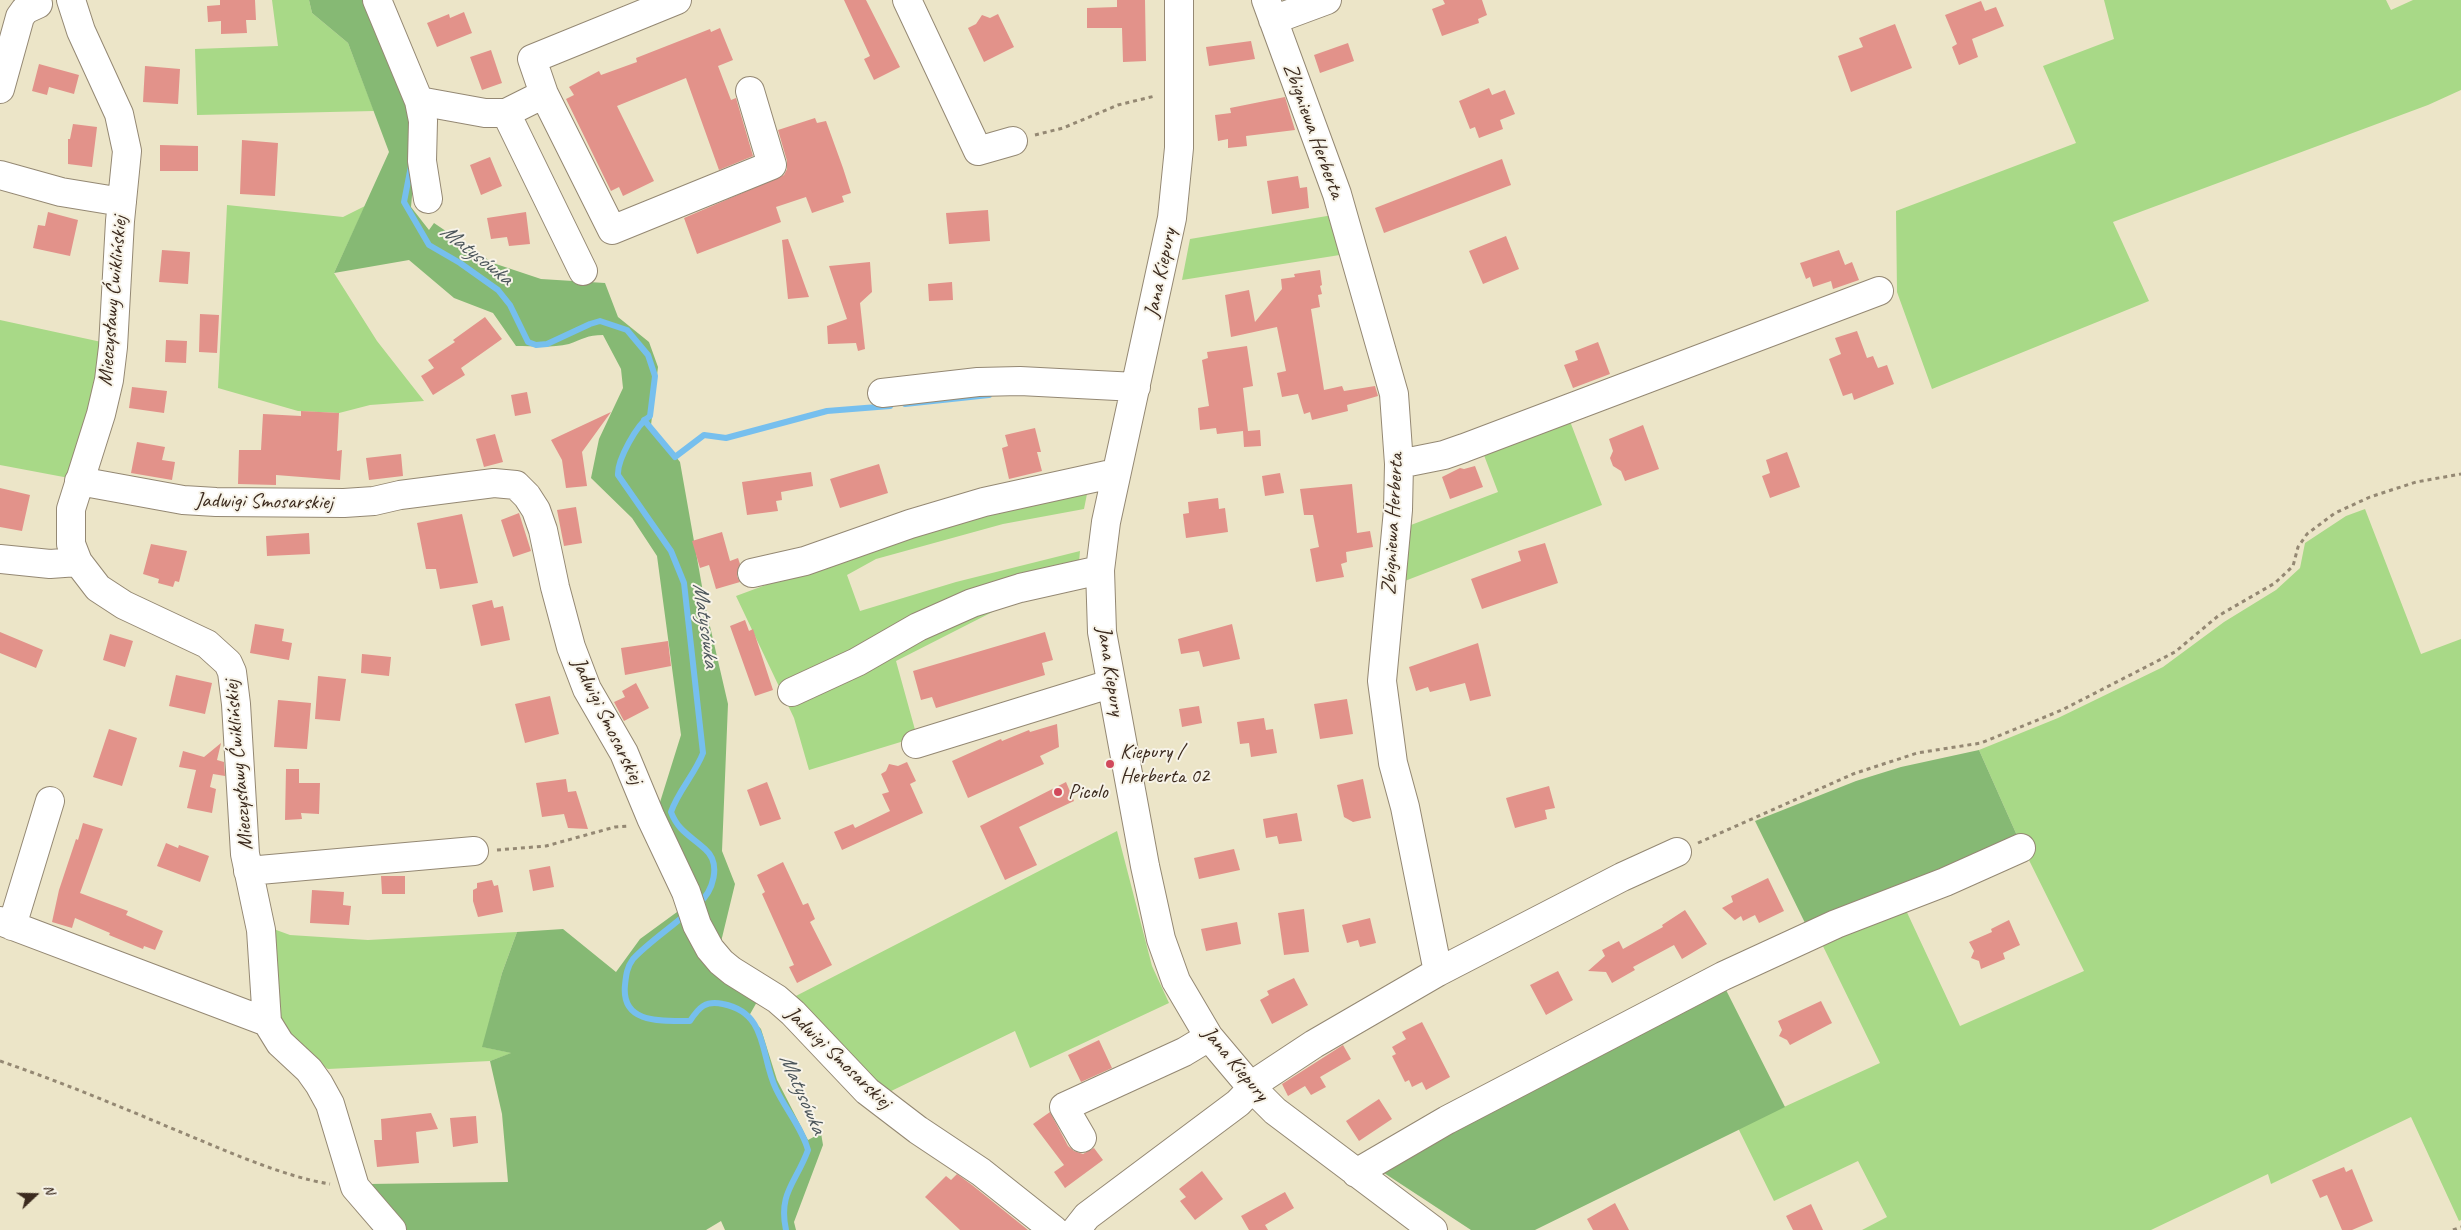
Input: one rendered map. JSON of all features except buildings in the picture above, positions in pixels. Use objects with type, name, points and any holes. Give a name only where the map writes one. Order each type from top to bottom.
[{"type":"street","points":[[377,0],[419,101],[423,121],[422,161],[428,200]]},
{"type":"street","points":[[677,0],[532,59],[544,94],[612,230],[772,165],[750,91]]},
{"type":"street","points":[[906,0],[930,46],[978,151],[1014,141]]},
{"type":"street","name":"Jana Kiepury","points":[[1179,0],[1179,148],[1172,218],[1106,522],[1100,570],[1102,632],[1110,684],[1161,939],[1176,981],[1209,1037],[1252,1088],[1275,1111],[1433,1230]]},
{"type":"street","points":[[1269,10],[1327,0]]},
{"type":"street","points":[[0,89],[20,17],[25,10],[34,2],[50,8],[73,6]]},
{"type":"street","name":"Mieczysławy Ćwiklińskiej","points":[[73,6],[114,99],[128,151],[122,202],[113,347],[101,414],[79,481],[70,522],[71,544],[78,562],[94,583],[113,598],[207,644],[228,663],[232,672],[236,704],[239,776],[248,871],[261,930],[267,1022],[280,1043],[309,1070],[330,1104],[355,1188],[392,1230]]},
{"type":"street","name":"Zbigniewa Herberta","points":[[1269,10],[1338,194],[1394,394],[1400,464],[1398,510],[1382,681],[1393,763],[1405,808],[1438,972]]},
{"type":"street","points":[[419,101],[485,113],[506,113],[544,94]]},
{"type":"street","points":[[506,113],[583,271]]},
{"type":"street","points":[[0,176],[61,192],[122,202]]},
{"type":"street","points":[[1400,464],[1444,455],[1464,448],[1880,291]]},
{"type":"street","points":[[882,393],[1003,381],[1136,386]]},
{"type":"street","points":[[752,573],[805,561],[910,524],[984,502],[1116,474]]},
{"type":"street","name":"Jadwigi Smosarskiej","points":[[79,481],[183,500],[216,502],[344,503],[374,501],[400,494],[494,483],[516,485],[536,510],[543,530],[555,587],[586,689],[624,753],[654,824],[686,892],[697,925],[721,962],[777,999],[793,1013],[867,1091],[918,1130],[981,1172],[1054,1230]]},
{"type":"street","points":[[0,559],[50,564],[78,562]]},
{"type":"street","points":[[792,692],[858,662],[918,627],[972,603],[1020,588],[1100,570]]},
{"type":"street","points":[[916,744],[1110,684]]},
{"type":"street","points":[[50,801],[6,924],[267,1022]]},
{"type":"street","points":[[1356,1173],[1455,1116],[1723,976],[1836,924],[1946,882],[2021,848]]},
{"type":"street","points":[[248,871],[474,851]]},
{"type":"street","points":[[1076,1230],[1087,1216],[1238,1103],[1262,1079],[1314,1044],[1438,972],[1622,877],[1678,852]]},
{"type":"street","points":[[1082,1138],[1064,1107],[1184,1052],[1209,1037]]},
{"type":"path","points":[[1014,141],[1063,128],[1118,105],[1180,90]]},
{"type":"path","points":[[1678,852],[1853,774],[1917,753],[1981,743],[2062,710],[2174,652],[2218,616],[2275,583],[2293,566],[2298,547],[2307,534],[2335,513],[2370,497],[2416,482],[2461,474]]},
{"type":"path","points":[[474,851],[546,846],[615,827],[654,824]]},
{"type":"path","points":[[0,1061],[78,1089],[222,1149],[324,1183],[355,1188]]},
{"type":"path","points":[[2453,1230],[2461,1226]]},
{"type":"green space","points":[[272,0],[309,0],[312,13],[348,43],[374,111],[197,115],[195,49],[278,46]]},
{"type":"green space","points":[[309,0],[368,0],[414,102],[415,162],[411,207],[429,230],[434,223],[493,263],[541,279],[605,283],[618,317],[649,342],[658,367],[651,425],[680,462],[706,609],[728,704],[722,851],[735,884],[720,946],[656,815],[681,735],[657,556],[632,518],[591,478],[599,439],[623,388],[621,369],[603,335],[563,345],[516,346],[493,313],[454,298],[409,260],[334,273],[389,152],[348,43],[312,13]]},
{"type":"green space","points":[[2104,0],[2386,0],[2391,10],[2413,0],[2461,0],[2461,90],[2428,105],[2113,222],[2149,301],[1932,389],[1897,292],[1896,211],[2076,143],[2043,66],[2114,39]]},
{"type":"green space","points":[[227,205],[343,217],[365,206],[334,273],[377,341],[424,401],[370,405],[339,413],[298,411],[218,388]]},
{"type":"green space","points":[[1333,215],[1346,254],[1182,280],[1190,239]]},
{"type":"green space","points":[[0,320],[106,343],[69,478],[0,465]]},
{"type":"green space","points":[[1568,416],[1602,505],[1397,584],[1403,528],[1498,492],[1482,450]]},
{"type":"green space","points":[[1088,489],[1084,509],[1003,524],[876,559],[847,575],[860,611],[956,582],[1080,551],[1077,585],[1012,602],[896,661],[917,737],[809,770],[794,718],[736,596],[939,521]]},
{"type":"green space","points":[[2365,509],[2421,654],[2461,639],[2461,1220],[2459,1221],[2411,1117],[2271,1184],[2268,1174],[2151,1230],[1862,1230],[1887,1217],[1858,1161],[1774,1201],[1738,1128],[1880,1063],[1819,938],[1904,906],[1960,1026],[2084,971],[2019,840],[1979,750],[2058,718],[2163,667],[2224,622],[2276,590],[2300,568],[2305,543],[2346,516]]},
{"type":"green space","points":[[1979,750],[2019,840],[1807,927],[1755,821],[1856,781],[1901,767]]},
{"type":"green space","points":[[1117,831],[1152,966],[1169,1003],[1030,1068],[1015,1031],[885,1094],[790,999]]},
{"type":"green space","points":[[677,912],[703,949],[758,1000],[749,1016],[761,1029],[777,1080],[808,1140],[821,1133],[823,1145],[794,1222],[796,1230],[725,1230],[721,1221],[706,1230],[403,1230],[368,1184],[508,1182],[502,1114],[490,1061],[511,1053],[482,1047],[502,973],[517,932],[563,929],[616,972],[640,939]]},
{"type":"green space","points":[[268,927],[290,935],[368,940],[517,932],[502,973],[483,1047],[512,1053],[490,1061],[328,1069],[284,1039],[271,996]]},
{"type":"green space","points":[[1724,986],[1785,1107],[1535,1230],[1471,1230],[1378,1169]]},
{"type":"waterway","name":"Matysówka","points":[[411,166],[404,202],[429,245],[460,263],[498,290],[510,305],[528,342],[536,345],[547,344],[600,321],[627,330],[648,355],[655,376],[650,416],[639,426],[624,452],[618,475],[671,551],[684,583],[703,753],[671,812],[681,829],[705,849],[713,862],[714,878],[708,892],[698,904]]},
{"type":"waterway","points":[[905,404],[989,395]]},
{"type":"waterway","points":[[644,420],[675,457],[704,435],[726,438],[827,411],[890,406]]},
{"type":"waterway","name":"Matysówka","points":[[686,914],[633,959],[626,974],[625,998],[629,1007],[636,1014],[645,1018],[667,1021],[690,1021],[700,1008],[707,1004],[717,1003],[738,1009],[756,1026],[776,1089],[802,1134],[808,1150],[786,1197],[784,1207],[786,1230]]},
{"type":"place","name":"Kiepury / Herberta 02","points":[[1110,764]]},
{"type":"place","name":"Picolo","points":[[1058,792]]}]
